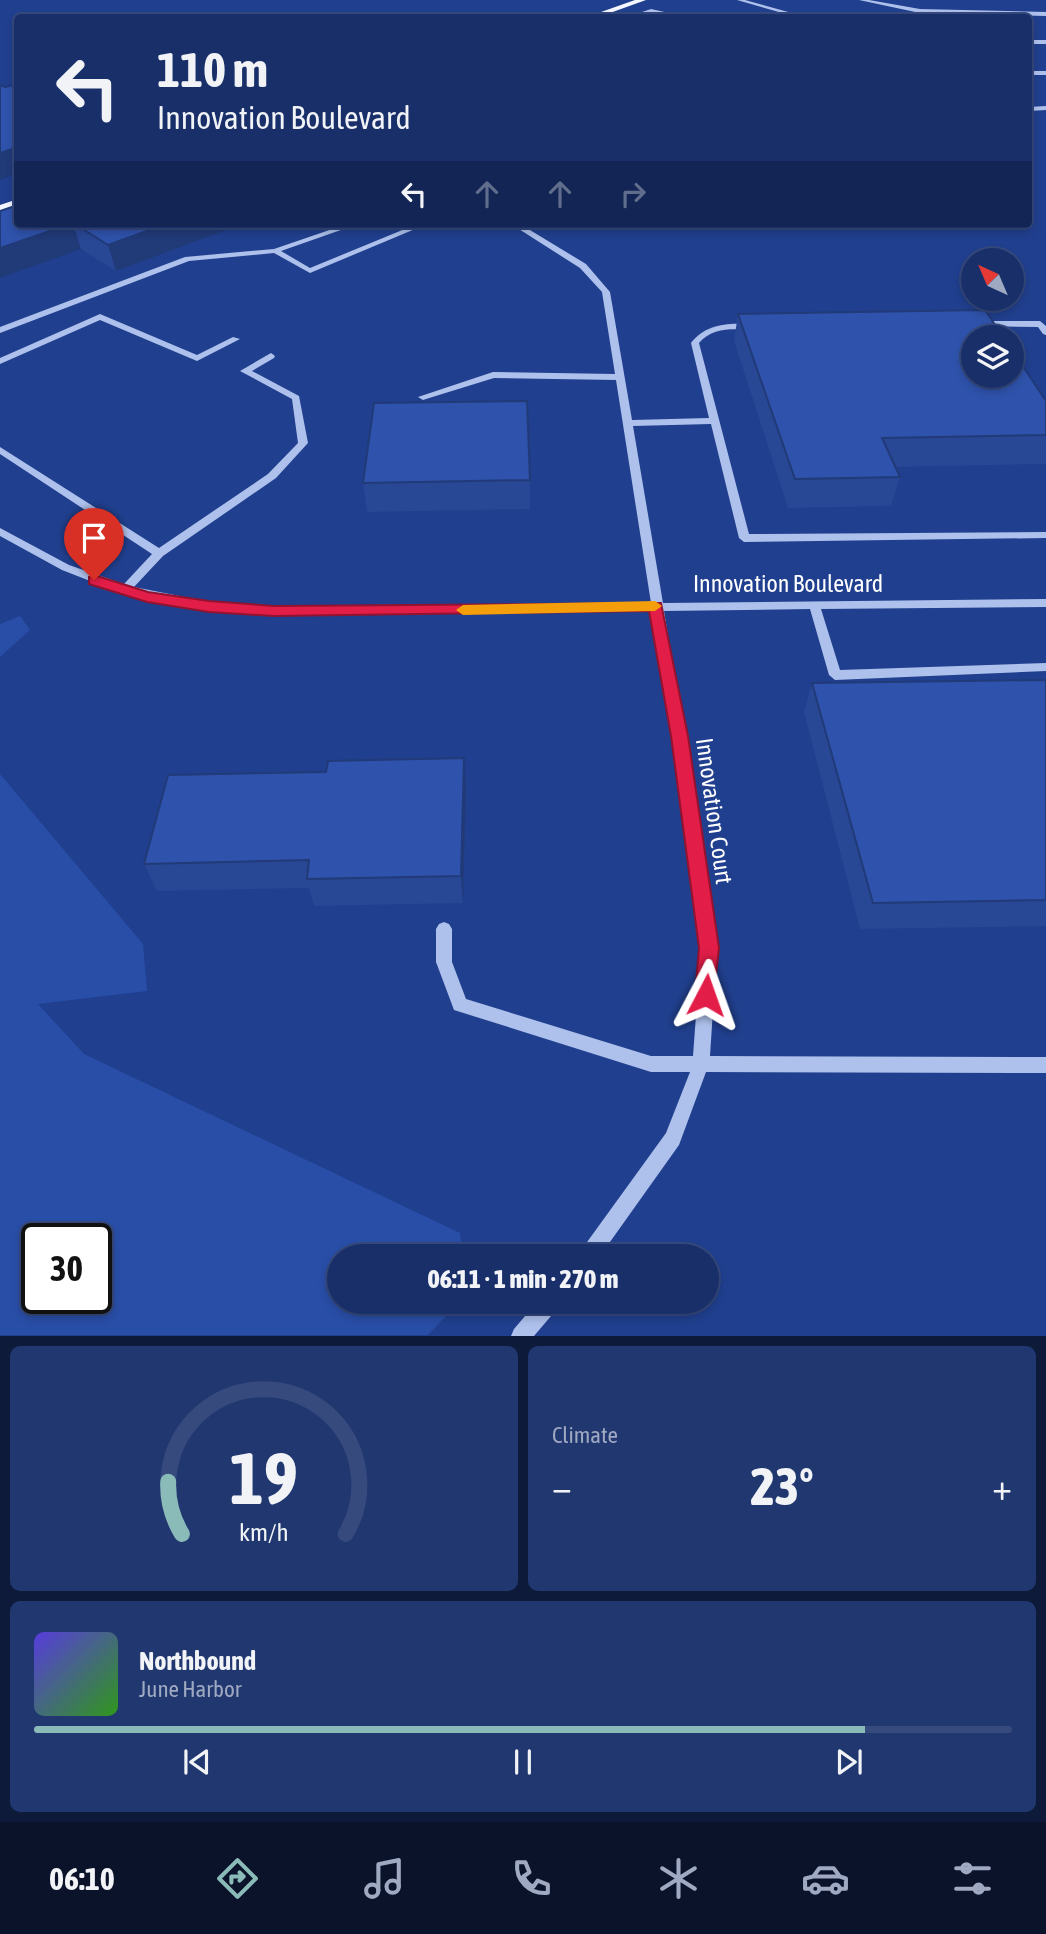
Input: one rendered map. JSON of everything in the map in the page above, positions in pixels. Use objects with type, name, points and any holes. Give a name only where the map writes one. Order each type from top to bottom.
[{"type":"main road","points":[[599,14],[642,0]]},
{"type":"street","points":[[739,0],[793,14]]},
{"type":"street","points":[[861,0],[920,11],[1046,14]]},
{"type":"street","points":[[974,3],[979,13]]},
{"type":"street","points":[[640,14],[651,11],[665,14]]},
{"type":"street","points":[[0,330],[188,259],[275,251],[342,228]]},
{"type":"street","points":[[275,251],[310,271],[413,228]]},
{"type":"street","name":"Innovation Court","points":[[521,228],[583,266],[606,292],[679,736],[709,948],[701,1064],[673,1139],[598,1244]]},
{"type":"street","points":[[0,360],[100,317],[197,358],[236,339]]},
{"type":"street","points":[[971,324],[1040,324],[1046,332]]},
{"type":"street","points":[[765,327],[710,330],[699,335],[695,343],[744,538],[1046,535]]},
{"type":"street","points":[[125,590],[159,553],[272,476],[303,443],[296,398],[245,371],[271,356]]},
{"type":"street","points":[[424,397],[493,375],[620,377]]},
{"type":"street","points":[[627,423],[713,421]]},
{"type":"street","points":[[0,450],[159,553]]},
{"type":"street","name":"Innovation Boulevard","points":[[0,531],[31,552],[94,580],[147,597],[209,607],[274,611],[1046,603]]},
{"type":"street","points":[[814,605],[835,675],[1046,667]]},
{"type":"street","points":[[444,929],[444,962],[460,1005],[651,1064],[1046,1065]]},
{"type":"street","points":[[521,1335],[539,1314]]},
{"type":"shaded area","points":[[20,616],[30,630],[0,657],[0,624]]},
{"type":"shaded area","points":[[0,774],[143,944],[147,991],[38,1004],[84,1054],[460,1233],[461,1244],[327,1244],[327,1314],[448,1314],[428,1335],[0,1335]]},
{"type":"building","points":[[0,85],[14,85],[14,148],[0,153]]},
{"type":"building","points":[[14,206],[14,228],[58,228],[0,248],[0,211]]},
{"type":"building","points":[[81,228],[155,228],[108,245]]},
{"type":"building","points":[[986,312],[995,325],[961,325],[961,388],[1024,388],[1024,368],[1046,401],[1046,435],[882,438],[900,477],[795,479],[738,314]]},
{"type":"building","points":[[527,401],[530,480],[363,483],[374,403]]},
{"type":"building","points":[[1046,680],[1046,900],[873,903],[812,683]]},
{"type":"building","points":[[464,758],[461,876],[307,879],[309,860],[144,864],[168,775],[326,772],[328,761]]},
{"type":"slow traffic","points":[[463,610],[655,606]]},
{"type":"route","points":[[94,580],[147,597],[209,607],[274,611],[656,606],[679,736],[709,948],[706,995]]}]
